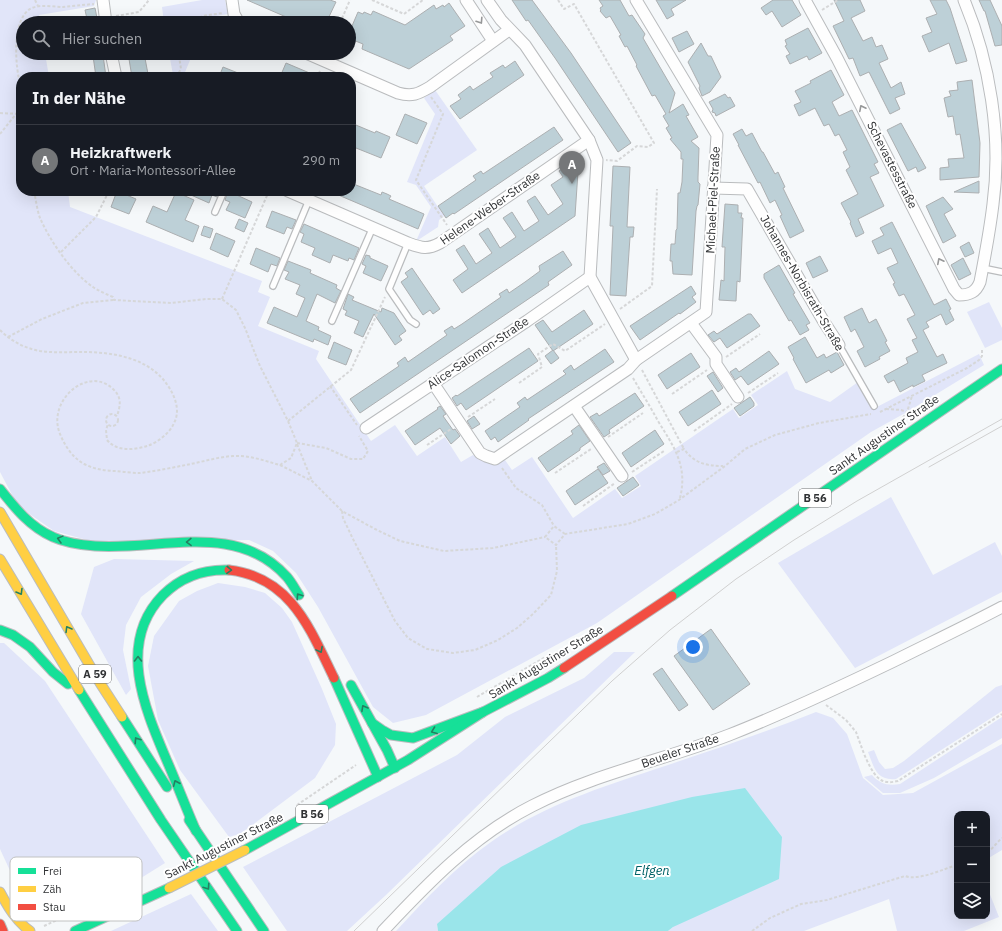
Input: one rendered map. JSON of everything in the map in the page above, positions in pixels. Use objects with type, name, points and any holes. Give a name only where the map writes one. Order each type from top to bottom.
[{"type":"main road","name":"Sankt Augustiner Straße","points":[[142,900],[246,850],[395,768],[483,712],[548,678],[624,629],[1002,369]]},
{"type":"main road","points":[[0,489],[14,509],[32,524],[52,537],[77,544],[103,547],[187,542],[217,542],[245,548],[268,561],[288,578],[304,602]]},
{"type":"main road","name":"A 59","points":[[0,512],[100,683],[196,831],[264,931]]},
{"type":"main road","name":"A 59","points":[[0,559],[80,692],[162,820],[237,931]]},
{"type":"main road","points":[[196,831],[148,716],[140,692],[137,660],[138,644],[143,626],[151,610],[162,596],[175,584],[188,577],[203,572],[221,569],[239,570],[258,576],[275,585],[291,600],[328,666],[349,708],[378,777]]},
{"type":"main road","points":[[312,615],[327,642]]},
{"type":"main road","points":[[0,630],[13,635],[30,648],[53,672],[80,692]]},
{"type":"main road","points":[[346,676],[395,768]]},
{"type":"main road","points":[[372,723],[381,731],[394,736],[413,738],[483,712]]},
{"type":"main road","points":[[0,892],[10,912]]},
{"type":"main road","points":[[18,921],[30,931]]},
{"type":"main road","name":"Sankt Augustiner Straße","points":[[75,931],[97,921]]},
{"type":"main road","points":[[0,925],[2,931]]},
{"type":"street","points":[[466,0],[493,42]]},
{"type":"street","points":[[487,0],[509,30],[525,45],[588,140],[597,160],[590,277],[609,319],[636,360]]},
{"type":"street","name":"Michael-Piel-Straße","points":[[495,459],[628,369],[636,360],[706,312],[717,135],[636,0]]},
{"type":"street","name":"Schevastesstraße","points":[[805,0],[954,289],[959,295],[972,293],[977,288],[982,268]]},
{"type":"street","points":[[964,0],[977,34],[993,107],[996,166],[994,203],[982,268]]},
{"type":"street","points":[[103,2],[105,16]]},
{"type":"street","points":[[233,6],[237,16]]},
{"type":"street","points":[[356,75],[398,93],[408,96],[417,94],[509,30]]},
{"type":"street","points":[[112,60],[115,72]]},
{"type":"street","points":[[322,60],[350,72]]},
{"type":"street","name":"Helene-Weber-Straße","points":[[300,196],[408,243],[422,248],[431,247],[453,234],[588,140]]},
{"type":"street","name":"Johannes-Norbisrath-Straße","points":[[713,188],[747,189],[824,322],[839,345]]},
{"type":"street","name":"Alice-Salomon-Straße","points":[[366,428],[527,321],[590,277]]},
{"type":"street","points":[[691,323],[716,357],[716,364],[738,397]]},
{"type":"street","points":[[433,383],[480,452],[495,459]]},
{"type":"street","points":[[574,406],[622,476]]},
{"type":"street","name":"Beueler Straße","points":[[383,931],[428,883],[464,851],[499,825],[532,806],[584,784],[728,735],[818,697],[1002,607]]},
{"type":"lane","points":[[215,212],[222,196]]},
{"type":"lane","points":[[273,286],[309,200]]},
{"type":"lane","points":[[332,321],[373,227]]},
{"type":"lane","points":[[408,243],[389,289],[410,320],[416,324]]},
{"type":"lane","points":[[982,268],[1002,272]]},
{"type":"lane","name":"Johannes-Norbisrath-Straße","points":[[839,345],[874,406]]},
{"type":"path","points":[[35,0],[38,6]]},
{"type":"path","points":[[122,16],[139,12],[149,0]]},
{"type":"path","points":[[343,16],[350,0]]},
{"type":"path","points":[[372,0],[404,14],[423,0]]},
{"type":"path","points":[[558,0],[564,9],[574,4],[654,143],[648,146],[637,146],[616,161],[597,160]]},
{"type":"path","points":[[814,15],[838,0]]},
{"type":"path","points":[[23,16],[31,8],[38,6],[62,7],[103,2]]},
{"type":"path","points":[[202,16],[233,6]]},
{"type":"path","points":[[16,60],[18,72]]},
{"type":"path","points":[[179,72],[181,69],[180,60]]},
{"type":"path","points":[[426,89],[442,114],[416,180],[453,234]]},
{"type":"path","points":[[0,113],[16,114]]},
{"type":"path","points":[[0,134],[16,114]]},
{"type":"path","points":[[519,383],[542,367],[538,354],[546,348],[553,344],[565,351],[652,286],[657,189]]},
{"type":"path","points":[[35,196],[40,217],[50,237],[61,252],[75,270],[93,288],[113,297],[114,300]]},
{"type":"path","points":[[61,252],[96,216],[106,196]]},
{"type":"path","points":[[222,299],[267,196]]},
{"type":"path","points":[[288,421],[351,370],[389,289]]},
{"type":"path","points":[[8,337],[42,320],[83,303],[114,300],[171,304],[222,299],[236,310],[245,328],[260,366],[288,421],[312,481]]},
{"type":"path","points":[[607,331],[609,319]]},
{"type":"path","points":[[0,330],[23,346],[40,351],[105,352],[122,355],[136,360],[150,368],[168,385],[176,401],[174,424],[158,440],[150,445],[128,449],[113,446],[106,437],[108,424],[106,419],[107,416],[111,414],[117,416]]},
{"type":"path","points":[[342,511],[343,518],[352,537],[395,621],[408,638],[427,649],[453,653],[475,650],[498,640],[517,628],[551,595],[557,571],[556,546],[565,534],[628,524],[655,514],[679,500],[745,450],[775,435],[819,423],[878,413],[967,368],[979,360],[982,356],[982,350]]},
{"type":"path","points":[[636,360],[690,458],[710,466],[725,466]]},
{"type":"path","points":[[628,369],[676,452],[682,470],[683,486],[679,500]]},
{"type":"path","points":[[694,431],[728,408],[738,397],[752,391],[778,373]]},
{"type":"path","points":[[108,424],[111,427],[117,425],[117,416],[121,405],[116,392],[106,384],[91,382],[82,384],[68,393],[58,408],[58,430],[62,439],[78,460],[100,470],[139,473],[233,456],[257,458],[280,465],[312,481],[342,511],[375,529],[400,541],[444,551],[492,548],[545,537],[554,526]]},
{"type":"path","points":[[297,443],[326,448],[351,459],[363,459],[368,451],[359,437],[361,430],[330,386]]},
{"type":"path","points":[[899,423],[907,412],[912,396]]},
{"type":"path","points":[[886,409],[907,412]]},
{"type":"path","points":[[280,465],[291,458],[297,443]]},
{"type":"path","points":[[676,452],[684,449]]},
{"type":"path","points":[[583,506],[611,487],[622,476],[635,471],[664,451]]},
{"type":"path","points":[[495,459],[516,488],[542,505],[554,526],[565,534]]},
{"type":"path","points":[[545,537],[556,546]]},
{"type":"path","points":[[473,699],[547,656],[568,649]]},
{"type":"path","points":[[818,697],[852,726],[872,770],[879,779],[884,782],[898,781],[1002,714]]},
{"type":"path","points":[[294,807],[339,776],[369,758]]},
{"type":"path","points":[[990,850],[1002,838]]},
{"type":"path","points":[[752,931],[770,918],[801,904],[827,900],[905,876],[910,878],[922,876],[954,865]]},
{"type":"path","points":[[40,928],[56,921]]},
{"type":"shaded area","points":[[0,0],[96,0],[94,6],[39,16],[16,16],[16,60],[46,60],[48,72],[16,72],[16,196],[69,196],[70,207],[262,281],[258,292],[270,297],[258,326],[319,351],[316,359],[371,441],[395,425],[417,456],[445,437],[461,462],[473,455],[488,463],[496,463],[505,460],[512,470],[532,457],[573,518],[615,489],[622,498],[641,486],[635,476],[733,409],[739,418],[758,405],[751,395],[787,371],[795,389],[830,402],[858,382],[873,409],[979,354],[984,365],[871,432],[597,623],[426,715],[393,723],[373,707],[318,607],[296,573],[273,551],[249,540],[98,543],[54,531],[18,506],[0,472]]},
{"type":"shaded area","points":[[202,0],[225,0],[228,14],[216,16],[163,16],[162,7]]},
{"type":"shaded area","points":[[170,60],[190,60],[185,72],[172,72]]},
{"type":"shaded area","points":[[435,90],[477,150],[424,186],[444,216],[439,220],[438,227],[418,240],[417,239],[431,207],[416,185],[407,182],[435,114],[424,98]]},
{"type":"shaded area","points":[[989,302],[1002,328],[1002,340],[985,348],[967,312]]},
{"type":"shaded area","points":[[891,497],[933,575],[995,542],[1002,556],[1002,592],[855,668],[778,563]]},
{"type":"shaded area","points":[[114,559],[194,561],[171,574],[141,597],[126,625],[123,650],[131,689],[126,695],[81,614],[94,567]]},
{"type":"shaded area","points":[[218,583],[245,587],[265,593],[282,608],[292,622],[336,724],[335,745],[315,778],[247,829],[239,834],[229,837],[180,770],[158,720],[148,666],[154,636],[179,601],[197,591]]},
{"type":"shaded area","points":[[0,643],[4,643],[45,681],[165,863],[142,877],[142,857],[10,857],[10,871],[0,849]]},
{"type":"shaded area","points":[[614,652],[635,652],[386,895],[347,931],[287,931],[243,867],[457,755],[505,717],[584,678]]},
{"type":"shaded area","points":[[1002,685],[1002,711],[896,779],[884,778],[874,768],[868,752],[874,750],[879,762],[885,769],[893,768],[904,761],[996,687]]},
{"type":"shaded area","points":[[816,712],[833,718],[847,734],[863,778],[883,795],[913,793],[1002,744],[1002,850],[990,857],[990,811],[954,811],[954,919],[990,919],[990,894],[999,917],[964,931],[897,931],[889,899],[804,931],[668,931],[673,927],[437,924],[438,931],[396,931],[441,884],[465,862],[491,842],[532,817],[597,789]]},
{"type":"shaded area","points":[[1002,717],[1002,738],[934,778],[900,793],[883,793],[864,777],[872,775],[884,784],[900,784]]},
{"type":"shaded area","points":[[191,894],[218,931],[111,931],[133,921],[142,921],[142,917]]},
{"type":"water","name":"Elfgen","points":[[745,788],[782,837],[779,879],[673,927],[668,931],[438,931],[437,924],[501,867],[581,825],[692,797]]},
{"type":"building","points":[[247,0],[330,0],[336,2],[329,16],[284,16]]},
{"type":"building","points":[[512,0],[532,0],[571,53],[631,143],[618,152],[555,58],[528,20],[526,21]]},
{"type":"building","points":[[599,0],[620,0],[629,16],[632,15],[645,34],[643,38],[675,93],[669,113],[683,104],[689,115],[686,116],[698,137],[691,141],[699,148],[698,182],[700,184],[696,211],[692,275],[673,274],[672,261],[670,261],[671,244],[675,244],[678,193],[680,193],[682,182],[683,159],[681,159],[681,152],[670,139],[672,138],[666,128],[669,126],[663,116],[666,114],[655,95],[652,96],[627,46],[625,47],[619,36],[621,35],[610,16],[606,18],[600,11],[600,8],[603,6]]},
{"type":"building","points":[[656,0],[686,0],[671,9],[674,15],[667,19]]},
{"type":"building","points":[[773,0],[792,0],[801,15],[782,27],[772,11],[766,15],[761,8]]},
{"type":"building","points":[[834,0],[860,0],[865,11],[851,18],[863,41],[872,37],[876,47],[882,45],[888,59],[879,63],[891,88],[901,82],[905,94],[895,98],[900,109],[890,114],[869,72],[860,76],[853,58],[849,59],[833,26],[844,21]]},
{"type":"building","points":[[930,0],[946,0],[967,61],[956,64],[949,43],[929,52],[922,36],[932,32],[926,18],[937,14]]},
{"type":"building","points":[[979,0],[990,0],[1002,26],[1002,45],[995,46],[985,11]]},
{"type":"building","points":[[449,3],[465,26],[450,36],[453,40],[409,69],[362,49],[363,44],[356,41],[356,17],[358,12],[363,14],[364,12],[371,15],[373,11],[405,25],[434,5],[436,9],[443,5],[444,7]]},
{"type":"building","points":[[95,8],[97,16],[86,16],[85,10]]},
{"type":"building","points":[[808,28],[822,53],[809,60],[807,56],[790,64],[786,56],[790,54],[785,46],[787,45],[785,40]]},
{"type":"building","points":[[687,31],[694,44],[679,52],[672,38]]},
{"type":"building","points":[[701,43],[708,56],[711,56],[721,77],[710,92],[702,96],[699,88],[700,86],[688,62]]},
{"type":"building","points":[[94,60],[104,60],[105,72],[95,72]]},
{"type":"building","points":[[129,60],[145,60],[148,72],[131,72]]},
{"type":"building","points":[[515,61],[524,75],[460,119],[450,106],[461,99],[458,95],[470,86],[473,90],[493,77],[490,73],[503,65],[505,68]]},
{"type":"building","points":[[286,63],[307,72],[282,72]]},
{"type":"building","points":[[223,67],[236,72],[221,72]]},
{"type":"building","points":[[831,70],[844,95],[832,102],[839,116],[852,110],[878,162],[874,164],[879,173],[870,177],[884,206],[858,219],[864,233],[856,237],[850,223],[851,222],[841,203],[858,194],[846,170],[850,167],[843,152],[847,150],[839,134],[835,136],[829,124],[824,126],[815,108],[799,116],[794,105],[801,102],[795,91]]},
{"type":"building","points":[[972,80],[980,143],[979,177],[940,180],[940,168],[949,167],[948,159],[964,158],[960,134],[956,135],[953,116],[948,117],[944,98],[951,96],[949,91],[958,90],[957,82]]},
{"type":"building","points":[[725,94],[728,98],[730,97],[735,106],[716,116],[715,113],[712,112],[713,109],[709,102]]},
{"type":"building","points":[[405,114],[427,123],[417,144],[396,135]]},
{"type":"building","points":[[901,123],[926,168],[918,172],[916,167],[908,171],[887,130]]},
{"type":"building","points":[[356,125],[390,137],[381,158],[356,148]]},
{"type":"building","points":[[554,127],[563,140],[446,218],[438,206],[476,180],[473,176],[481,171],[483,174]]},
{"type":"building","points":[[742,129],[746,136],[752,133],[775,174],[778,172],[785,187],[783,188],[804,231],[790,238],[780,216],[782,215],[775,200],[770,203],[733,134]]},
{"type":"building","points":[[579,157],[575,216],[462,293],[453,280],[468,269],[456,250],[464,245],[476,264],[492,253],[479,234],[488,228],[500,248],[516,237],[503,218],[512,212],[524,231],[539,221],[527,201],[535,196],[548,215],[563,204],[551,185],[563,177],[559,171]]},
{"type":"building","points":[[613,166],[630,167],[627,227],[634,227],[633,237],[630,237],[626,296],[610,295],[613,226],[610,226]]},
{"type":"building","points":[[979,181],[979,193],[954,192]]},
{"type":"building","points":[[356,185],[381,195],[382,192],[387,194],[391,196],[389,199],[424,214],[418,229],[341,196],[356,196]]},
{"type":"building","points":[[115,196],[129,196],[136,199],[129,214],[111,207]]},
{"type":"building","points":[[174,196],[185,196],[194,200],[185,220],[199,226],[193,242],[146,222],[153,206],[167,212]]},
{"type":"building","points":[[193,196],[212,196],[209,203]]},
{"type":"building","points":[[226,196],[239,196],[252,202],[245,218],[226,210],[230,202],[225,200]]},
{"type":"building","points":[[943,197],[953,209],[944,214],[956,236],[943,243],[926,206]]},
{"type":"building","points":[[725,204],[738,205],[738,213],[742,213],[741,218],[743,218],[740,282],[737,281],[736,301],[719,300],[721,280],[724,281],[725,247],[722,247]]},
{"type":"building","points":[[272,211],[296,220],[292,229],[287,227],[284,234],[266,227]]},
{"type":"building","points":[[239,219],[248,223],[244,232],[235,228]]},
{"type":"building","points":[[892,222],[934,305],[946,299],[954,320],[946,325],[941,314],[926,322],[929,327],[923,330],[937,357],[943,354],[947,363],[922,375],[925,381],[900,392],[894,380],[888,383],[884,376],[908,363],[906,358],[918,352],[912,340],[917,338],[907,319],[915,315],[904,294],[899,296],[893,284],[895,283],[887,268],[898,263],[891,248],[878,254],[872,241],[884,235],[880,228]]},
{"type":"building","points":[[304,224],[359,248],[354,260],[349,258],[348,261],[333,255],[330,263],[312,255],[315,248],[301,242],[304,234],[300,232]]},
{"type":"building","points":[[204,226],[213,229],[210,238],[201,235]]},
{"type":"building","points":[[216,233],[235,241],[228,257],[210,249]]},
{"type":"building","points":[[969,242],[974,253],[965,257],[960,247]]},
{"type":"building","points":[[256,248],[280,258],[277,266],[271,264],[268,272],[250,264]]},
{"type":"building","points":[[563,251],[572,265],[548,282],[549,285],[360,413],[350,399],[399,366],[397,363],[405,357],[408,362],[447,335],[444,331],[452,326],[454,329],[501,297],[499,294],[507,289],[509,293],[525,282],[540,271],[539,266]]},
{"type":"building","points":[[366,255],[388,266],[381,281],[363,273],[366,266],[362,264]]},
{"type":"building","points":[[820,256],[828,271],[813,278],[806,263]]},
{"type":"building","points":[[963,258],[971,274],[959,280],[951,265]]},
{"type":"building","points":[[288,261],[311,270],[310,273],[337,285],[336,288],[341,291],[335,303],[317,294],[306,321],[319,327],[318,330],[331,336],[328,345],[314,339],[313,342],[267,323],[274,307],[297,317],[305,298],[296,294],[300,285],[285,279],[289,272],[284,270]]},
{"type":"building","points":[[779,265],[795,293],[793,294],[810,323],[806,325],[809,330],[800,335],[791,320],[789,321],[764,278],[764,274]]},
{"type":"building","points":[[412,268],[440,309],[433,314],[430,310],[423,315],[401,282],[408,277],[405,273]]},
{"type":"building","points":[[691,286],[696,294],[692,297],[696,302],[640,340],[630,326]]},
{"type":"building","points":[[348,294],[354,297],[352,300],[381,312],[382,308],[394,313],[406,331],[399,336],[402,340],[395,345],[374,314],[363,337],[354,333],[359,321],[345,315],[347,311],[343,309]]},
{"type":"building","points":[[862,308],[869,323],[876,319],[887,341],[885,342],[890,351],[879,357],[880,359],[865,367],[857,351],[864,347],[855,329],[851,332],[844,317]]},
{"type":"building","points":[[584,310],[593,324],[553,351],[535,325],[543,320],[552,332]]},
{"type":"building","points":[[748,314],[751,314],[760,326],[727,348],[720,338],[714,342],[708,335],[714,331],[717,334]]},
{"type":"building","points":[[805,337],[817,358],[824,354],[826,358],[837,352],[844,365],[831,373],[829,370],[806,383],[788,347]]},
{"type":"building","points":[[334,342],[352,350],[346,365],[328,358]]},
{"type":"building","points":[[529,348],[538,361],[466,410],[461,403],[457,406],[452,398]]},
{"type":"building","points":[[605,349],[614,362],[528,419],[529,420],[498,442],[495,437],[491,440],[485,431],[520,407],[517,403],[525,397],[527,400],[566,374],[563,371],[571,365],[574,370]]},
{"type":"building","points":[[553,350],[559,358],[551,364],[545,356]]},
{"type":"building","points":[[769,351],[779,364],[748,385],[741,376],[735,380],[730,372],[736,368],[739,372]]},
{"type":"building","points":[[691,353],[700,367],[667,389],[658,375]]},
{"type":"building","points":[[713,372],[723,388],[718,392],[707,376]]},
{"type":"building","points":[[712,390],[721,404],[688,426],[679,412]]},
{"type":"building","points":[[635,393],[644,406],[609,430],[610,433],[604,437],[590,417],[597,413],[599,416]]},
{"type":"building","points":[[750,397],[754,403],[754,406],[740,416],[734,408]]},
{"type":"building","points":[[440,406],[446,414],[443,416],[453,430],[455,429],[460,436],[451,444],[440,428],[415,445],[405,431],[438,409],[437,408]]},
{"type":"building","points":[[474,416],[480,424],[472,429],[467,421]]},
{"type":"building","points":[[579,425],[590,441],[580,448],[580,450],[548,472],[538,458],[573,434],[571,431]]},
{"type":"building","points":[[655,430],[664,444],[631,467],[622,453]]},
{"type":"building","points":[[604,463],[610,471],[603,475],[597,467]]},
{"type":"building","points":[[598,469],[608,483],[575,505],[566,491]]},
{"type":"building","points":[[633,477],[639,485],[623,496],[617,488]]},
{"type":"building","points":[[711,629],[750,684],[713,710],[674,656]]},
{"type":"building","points":[[662,668],[688,705],[679,711],[653,674]]},
{"type":"tram line","points":[[354,931],[612,681],[670,630],[736,579],[794,540],[857,501],[1002,419]]},
{"type":"tram line","points":[[929,467],[1002,426]]},
{"type":"traffic: fast","points":[[672,596],[1002,369]]},
{"type":"traffic: fast","points":[[0,489],[17,510],[37,528],[63,541],[95,546],[196,542],[221,543],[245,549],[267,560],[287,577],[299,595]]},
{"type":"traffic: fast","points":[[196,831],[150,720],[139,676],[138,655],[141,634],[149,614],[163,595],[177,583],[193,575],[211,571],[229,570]]},
{"type":"traffic: fast","points":[[0,630],[13,635],[30,647],[53,672],[68,684]]},
{"type":"traffic: fast","points":[[245,850],[408,760],[483,712],[564,668]]},
{"type":"traffic: fast","points":[[334,678],[378,777]]},
{"type":"traffic: fast","points":[[351,685],[387,750],[395,768]]},
{"type":"traffic: fast","points":[[79,690],[161,820],[237,931]]},
{"type":"traffic: fast","points":[[372,723],[391,735],[413,738],[483,712]]},
{"type":"traffic: fast","points":[[122,717],[167,787]]},
{"type":"traffic: fast","points":[[189,820],[264,931]]},
{"type":"traffic: fast","points":[[142,900],[169,888]]},
{"type":"traffic: fast","points":[[75,931],[97,921]]},
{"type":"traffic: slow","points":[[0,512],[100,683],[122,717]]},
{"type":"traffic: slow","points":[[0,559],[79,690]]},
{"type":"traffic: slow","points":[[169,888],[245,850]]},
{"type":"traffic: slow","points":[[0,892],[10,909]]},
{"type":"traffic: slow","points":[[19,921],[30,931]]},
{"type":"traffic: jam","points":[[229,570],[250,575],[268,583],[283,594],[296,608],[307,624],[334,678]]},
{"type":"traffic: jam","points":[[564,668],[672,596]]},
{"type":"traffic: jam","points":[[0,924],[3,931]]},
{"type":"place","name":"Heizkraftwerk","points":[[572,184]]}]
